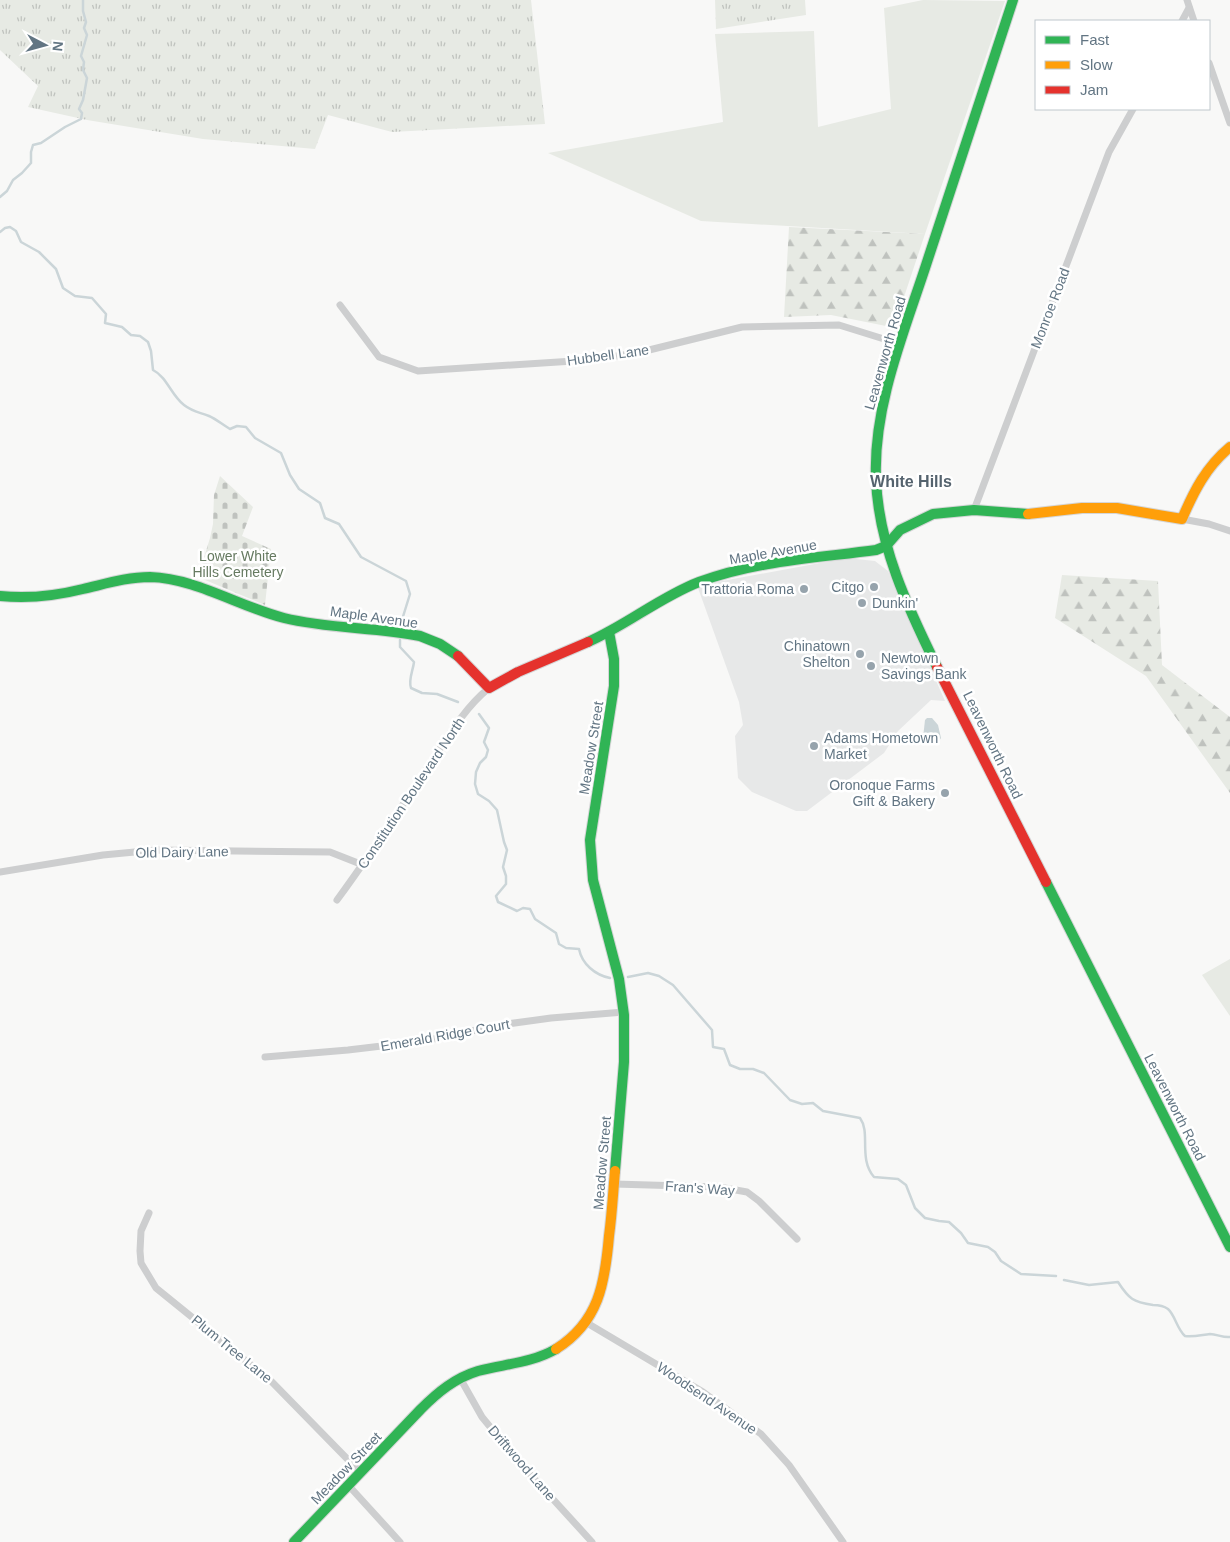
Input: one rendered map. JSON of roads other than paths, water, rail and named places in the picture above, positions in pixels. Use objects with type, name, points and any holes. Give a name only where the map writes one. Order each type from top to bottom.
[{"type":"main road","name":"Leavenworth Road","points":[[1013,0],[900,344],[879,426],[876,456],[877,496],[886,546],[904,597],[1230,1247]]},
{"type":"main road","points":[[886,546],[900,530],[934,514],[974,510],[1032,514],[1082,508],[1117,508],[1182,519],[1199,480],[1220,455],[1230,447]]},
{"type":"main road","name":"Maple Avenue","points":[[0,596],[16,599],[38,598],[132,578],[144,576],[162,577],[190,584],[275,616],[403,633],[430,639],[456,654],[489,688],[522,669],[541,664],[609,632],[664,598],[689,586],[740,570],[876,550],[886,546]]},
{"type":"main road","name":"Meadow Street","points":[[294,1542],[434,1396],[460,1378],[481,1370],[538,1358],[554,1350],[569,1341],[587,1323],[600,1299],[604,1284],[625,1059],[624,1012],[619,976],[595,893],[590,858],[590,840],[615,678],[614,654],[609,632]]},
{"type":"street","points":[[1187,0],[1194,20]]},
{"type":"street","points":[[1183,20],[1190,8]]},
{"type":"street","points":[[1210,66],[1230,123]]},
{"type":"street","name":"Monroe Road","points":[[974,510],[1109,152],[1132,110]]},
{"type":"street","name":"Hubbell Lane","points":[[340,305],[379,357],[418,371],[589,360],[638,353],[742,327],[839,325],[900,344]]},
{"type":"street","points":[[1182,519],[1210,524],[1230,531]]},
{"type":"street","name":"Constitution Boulevard North","points":[[337,900],[363,865],[459,721],[489,688]]},
{"type":"street","name":"Old Dairy Lane","points":[[0,872],[103,855],[156,850],[330,852],[363,865]]},
{"type":"street","name":"Emerald Ridge Court","points":[[265,1057],[414,1042],[500,1025],[551,1018],[624,1012]]},
{"type":"street","name":"Fran's Way","points":[[614,1184],[719,1187],[747,1192],[759,1201],[797,1239]]},
{"type":"street","name":"Plum Tree Lane","points":[[149,1212],[140,1231],[141,1263],[156,1288],[272,1382],[361,1472]]},
{"type":"street","name":"Woodsend Avenue","points":[[587,1323],[703,1392],[761,1434],[789,1465],[843,1542]]},
{"type":"street","name":"Driftwood Lane","points":[[460,1378],[482,1417],[520,1463],[592,1542]]},
{"type":"street","points":[[349,1486],[400,1542]]},
{"type":"waterway","points":[[0,197],[7,191],[13,180],[31,163],[33,145],[41,143],[81,119],[82,113],[79,109],[83,100],[87,78],[83,70],[84,62],[81,56],[87,35],[84,28],[86,22],[83,0]]},
{"type":"waterway","points":[[0,232],[10,227],[16,231],[21,242],[39,252],[56,269],[63,288],[75,296],[92,298],[106,314],[105,323],[122,327],[131,335],[140,336],[148,342],[153,370],[162,377],[184,405],[193,411],[212,417],[230,429],[237,426],[246,427],[255,438],[281,453],[290,475],[299,489],[320,503],[325,518],[339,524],[361,557],[406,581],[410,594],[401,623]]},
{"type":"waterway","points":[[400,640],[400,647],[414,662],[410,679],[411,688],[422,693],[437,694],[458,702]]},
{"type":"waterway","points":[[479,714],[489,728],[484,742],[488,750],[486,757],[480,763],[476,772],[475,784],[478,794],[489,801],[497,810],[507,850],[503,867],[506,884],[496,896],[498,902],[517,911],[523,908],[530,909],[535,919],[556,933],[559,944],[566,948],[579,949],[583,959],[590,968],[604,977],[610,978]]},
{"type":"waterway","points":[[628,977],[648,973],[659,976],[673,985],[712,1030],[713,1047],[724,1049],[730,1065],[740,1069],[753,1069],[764,1073],[790,1100],[802,1104],[813,1103],[823,1111],[860,1118],[865,1131],[865,1154],[869,1170],[874,1177],[898,1179],[906,1185],[915,1208],[925,1218],[949,1222],[961,1233],[968,1243],[988,1247],[995,1252],[1001,1261],[1021,1274],[1056,1276]]},
{"type":"waterway","points":[[1064,1280],[1089,1285],[1118,1282],[1132,1299],[1168,1309],[1185,1336],[1210,1334],[1230,1337]]},
{"type":"place","name":"Citgo","points":[[874,587]]},
{"type":"place","name":"Trattoria Roma","points":[[804,589]]},
{"type":"place","name":"Dunkin'","points":[[862,603]]},
{"type":"place","name":"Chinatown Shelton","points":[[860,654]]},
{"type":"place","name":"Newtown Savings Bank","points":[[871,666]]},
{"type":"place","name":"Adams Hometown Market","points":[[814,746]]},
{"type":"place","name":"Oronoque Farms Gift & Bakery","points":[[945,793]]},
{"type":"district","name":"White Hills","points":[[911,481]]},
{"type":"park label","name":"Lower White Hills Cemetery","points":[[238,564]]}]
